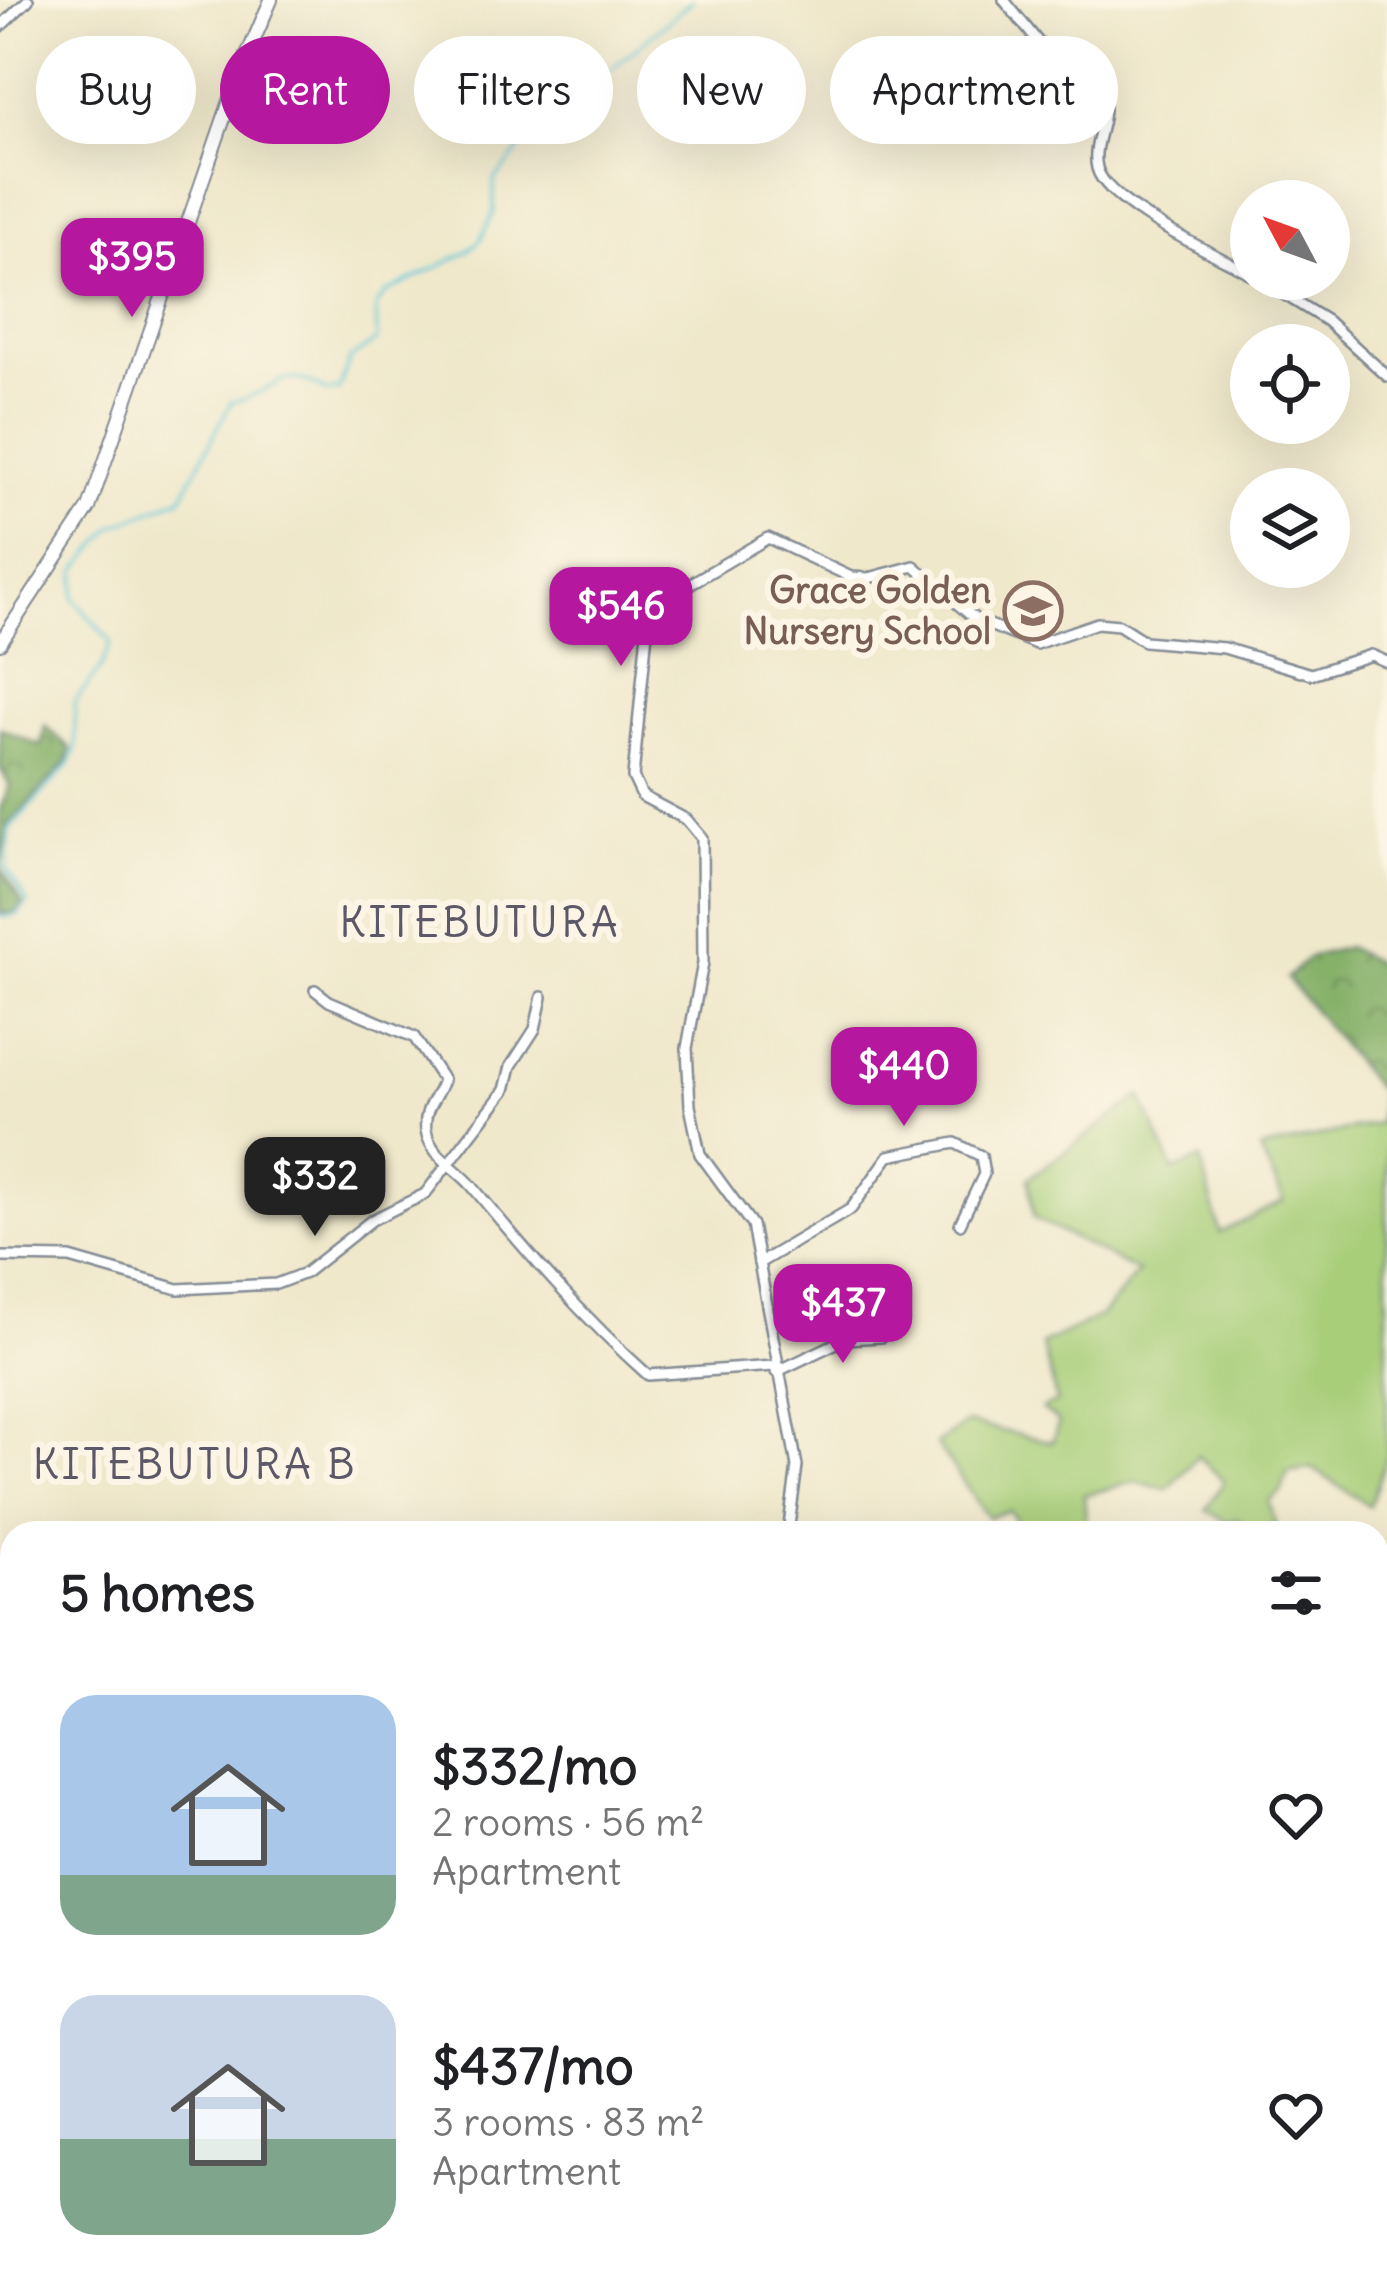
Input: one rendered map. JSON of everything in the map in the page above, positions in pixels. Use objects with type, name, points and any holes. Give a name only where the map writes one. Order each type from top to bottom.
[{"type":"street","points":[[0,27],[28,0]]},
{"type":"street","points":[[0,643],[89,508],[240,72],[271,0]]},
{"type":"street","points":[[1004,0],[1047,52],[1102,94],[1104,120],[1096,155],[1108,188],[1230,261]]},
{"type":"street","points":[[1294,300],[1328,321],[1387,376]]},
{"type":"street","points":[[790,1521],[797,1466],[775,1369],[752,1225],[700,1154],[690,1106],[687,1048],[703,963],[702,838],[687,820],[643,796],[633,777],[648,621],[654,605],[706,569],[768,538],[851,577],[868,578],[914,566],[975,619],[1036,644],[1097,623],[1119,625],[1144,640],[1223,648],[1311,674],[1371,655],[1387,662]]},
{"type":"street","points":[[315,990],[328,1001],[419,1042],[443,1080],[426,1108],[426,1128],[448,1165],[469,1182],[531,1260],[648,1376],[775,1369],[845,1339],[881,1337]]},
{"type":"street","points":[[0,1257],[70,1258],[178,1289],[276,1284],[305,1273],[372,1220],[425,1194],[505,1090],[511,1066],[535,1029],[542,997]]},
{"type":"street","points":[[759,1263],[851,1209],[881,1165],[896,1153],[955,1143],[981,1156],[984,1174],[960,1224]]},
{"type":"street","points":[[845,1339],[868,1303]]},
{"type":"green space","points":[[45,726],[71,749],[67,762],[8,825],[0,867],[0,810],[10,785],[0,768],[0,728],[41,746]]},
{"type":"green space","points":[[0,867],[23,904],[13,913],[0,913]]},
{"type":"green space","points":[[1347,947],[1387,969],[1387,1101],[1287,978],[1309,957]]},
{"type":"green space","points":[[1141,1096],[1174,1171],[1201,1159],[1220,1233],[1284,1201],[1260,1150],[1379,1123],[1380,1097],[1387,1101],[1387,1456],[1369,1506],[1312,1468],[1288,1472],[1281,1492],[1269,1501],[1274,1521],[1225,1521],[1206,1510],[1224,1481],[1198,1456],[1168,1489],[1135,1482],[1084,1495],[1086,1521],[1017,1521],[1009,1511],[988,1517],[936,1444],[967,1423],[1052,1442],[1059,1422],[1042,1409],[1057,1402],[1042,1344],[1101,1316],[1138,1272],[1034,1218],[1029,1178]]},
{"type":"waterway","points":[[0,917],[16,915],[28,903],[6,868],[9,829],[69,765],[76,749],[74,703],[101,668],[111,642],[74,599],[77,570],[113,527],[182,497],[231,402],[288,379],[327,392],[339,389],[350,359],[377,340],[376,306],[386,293],[467,252],[480,240],[494,212],[494,181],[563,98],[615,66],[693,0]]},
{"type":"place","name":"Grace Golden Nursery School","points":[[1033,611]]},
{"type":"district","name":"KITEBUTURA","points":[[480,922]]},
{"type":"district","name":"KITEBUTURA B","points":[[195,1464]]}]
